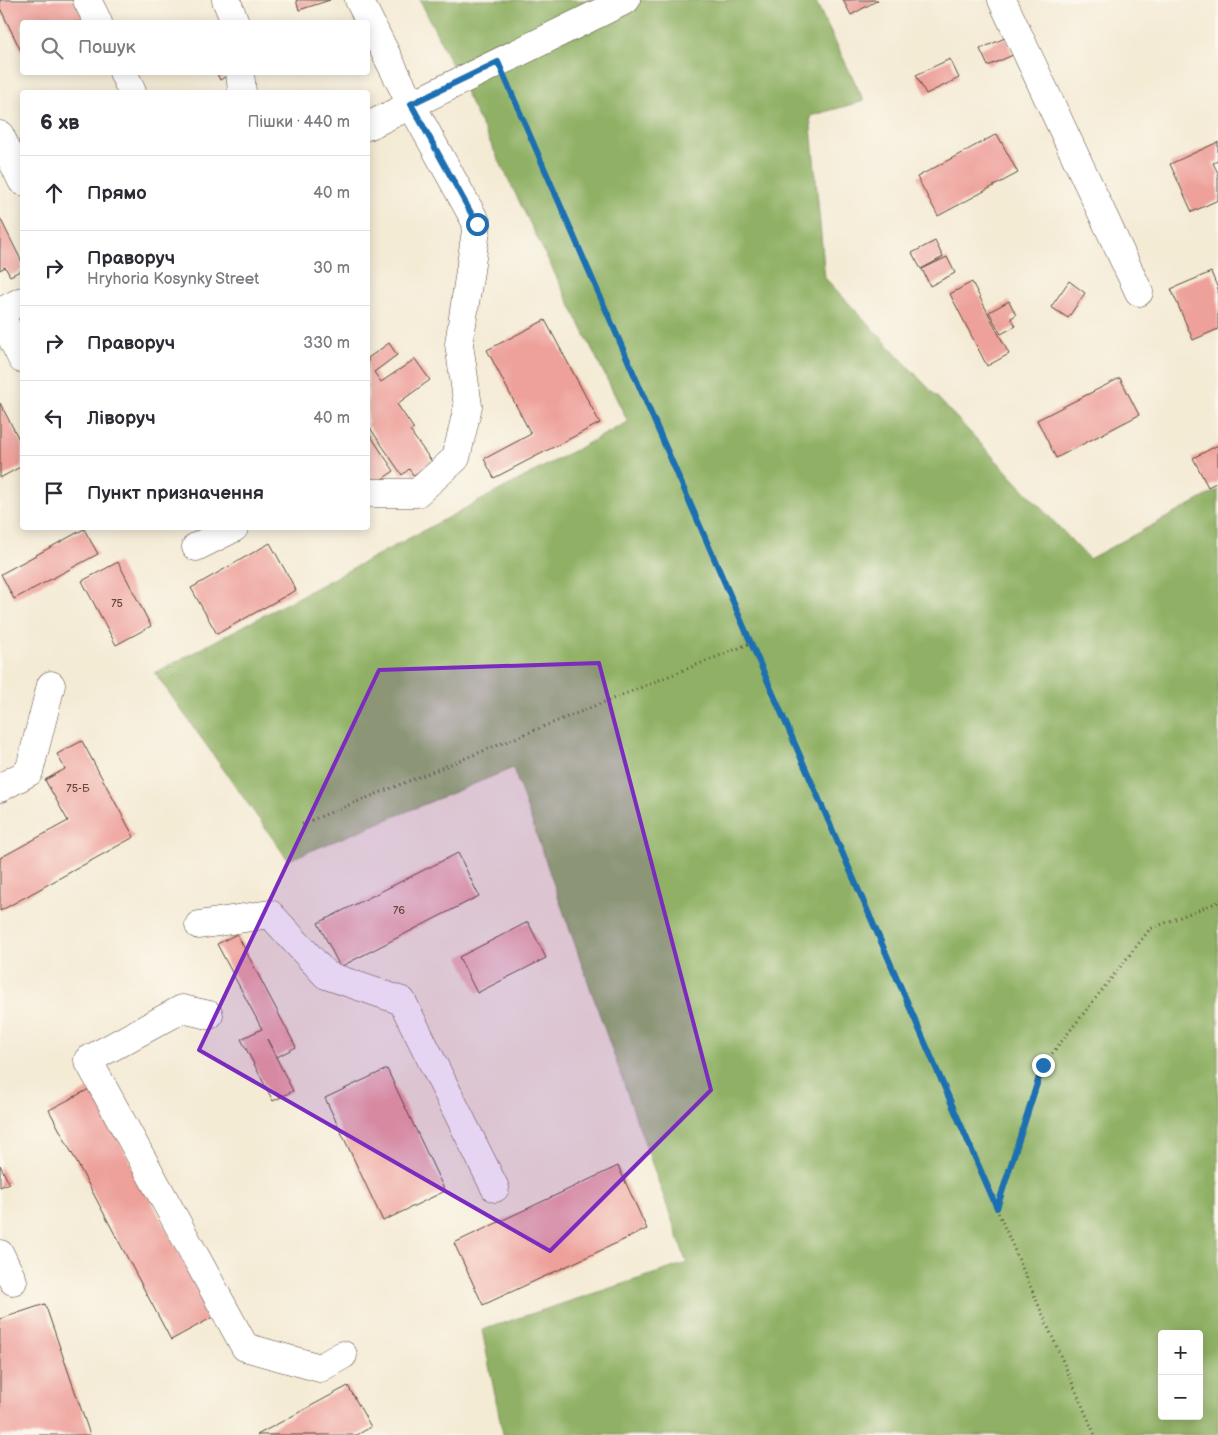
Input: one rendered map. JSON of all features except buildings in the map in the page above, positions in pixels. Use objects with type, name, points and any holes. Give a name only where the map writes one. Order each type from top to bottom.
[{"type":"street","points":[[87,0],[97,20]]},
{"type":"street","points":[[226,0],[234,20]]},
{"type":"street","points":[[359,0],[369,20]]},
{"type":"street","points":[[370,125],[626,0]]},
{"type":"street","points":[[1002,0],[1140,292]]},
{"type":"street","points":[[370,22],[411,104],[477,224],[460,344],[468,406],[456,458],[417,493],[370,494]]},
{"type":"street","points":[[240,75],[242,90]]},
{"type":"street","points":[[7,143],[20,176]]},
{"type":"street","points":[[20,302],[0,313],[20,355]]},
{"type":"street","points":[[196,547],[230,530]]},
{"type":"street","points":[[0,788],[29,772],[50,685]]},
{"type":"street","points":[[199,925],[270,914],[326,974],[402,1002],[495,1188]]},
{"type":"street","points":[[210,1015],[182,1009],[88,1060],[245,1347],[320,1368],[342,1355]]},
{"type":"street","points":[[0,1254],[13,1281]]},
{"type":"path","points":[[498,62],[1095,1435]]},
{"type":"path","points":[[302,824],[751,643]]},
{"type":"path","points":[[997,1208],[1043,1065],[1150,929],[1218,902]]},
{"type":"highlighted area","points":[[599,663],[711,1090],[550,1251],[199,1050],[379,670]]},
{"type":"green space","points":[[420,0],[815,0],[864,101],[810,116],[825,278],[1089,559],[1218,490],[1218,1435],[503,1435],[482,1330],[687,1263],[513,768],[288,860],[155,673],[628,422]]},
{"type":"route","points":[[477,224],[411,104],[498,62],[997,1208],[1043,1065]]}]
